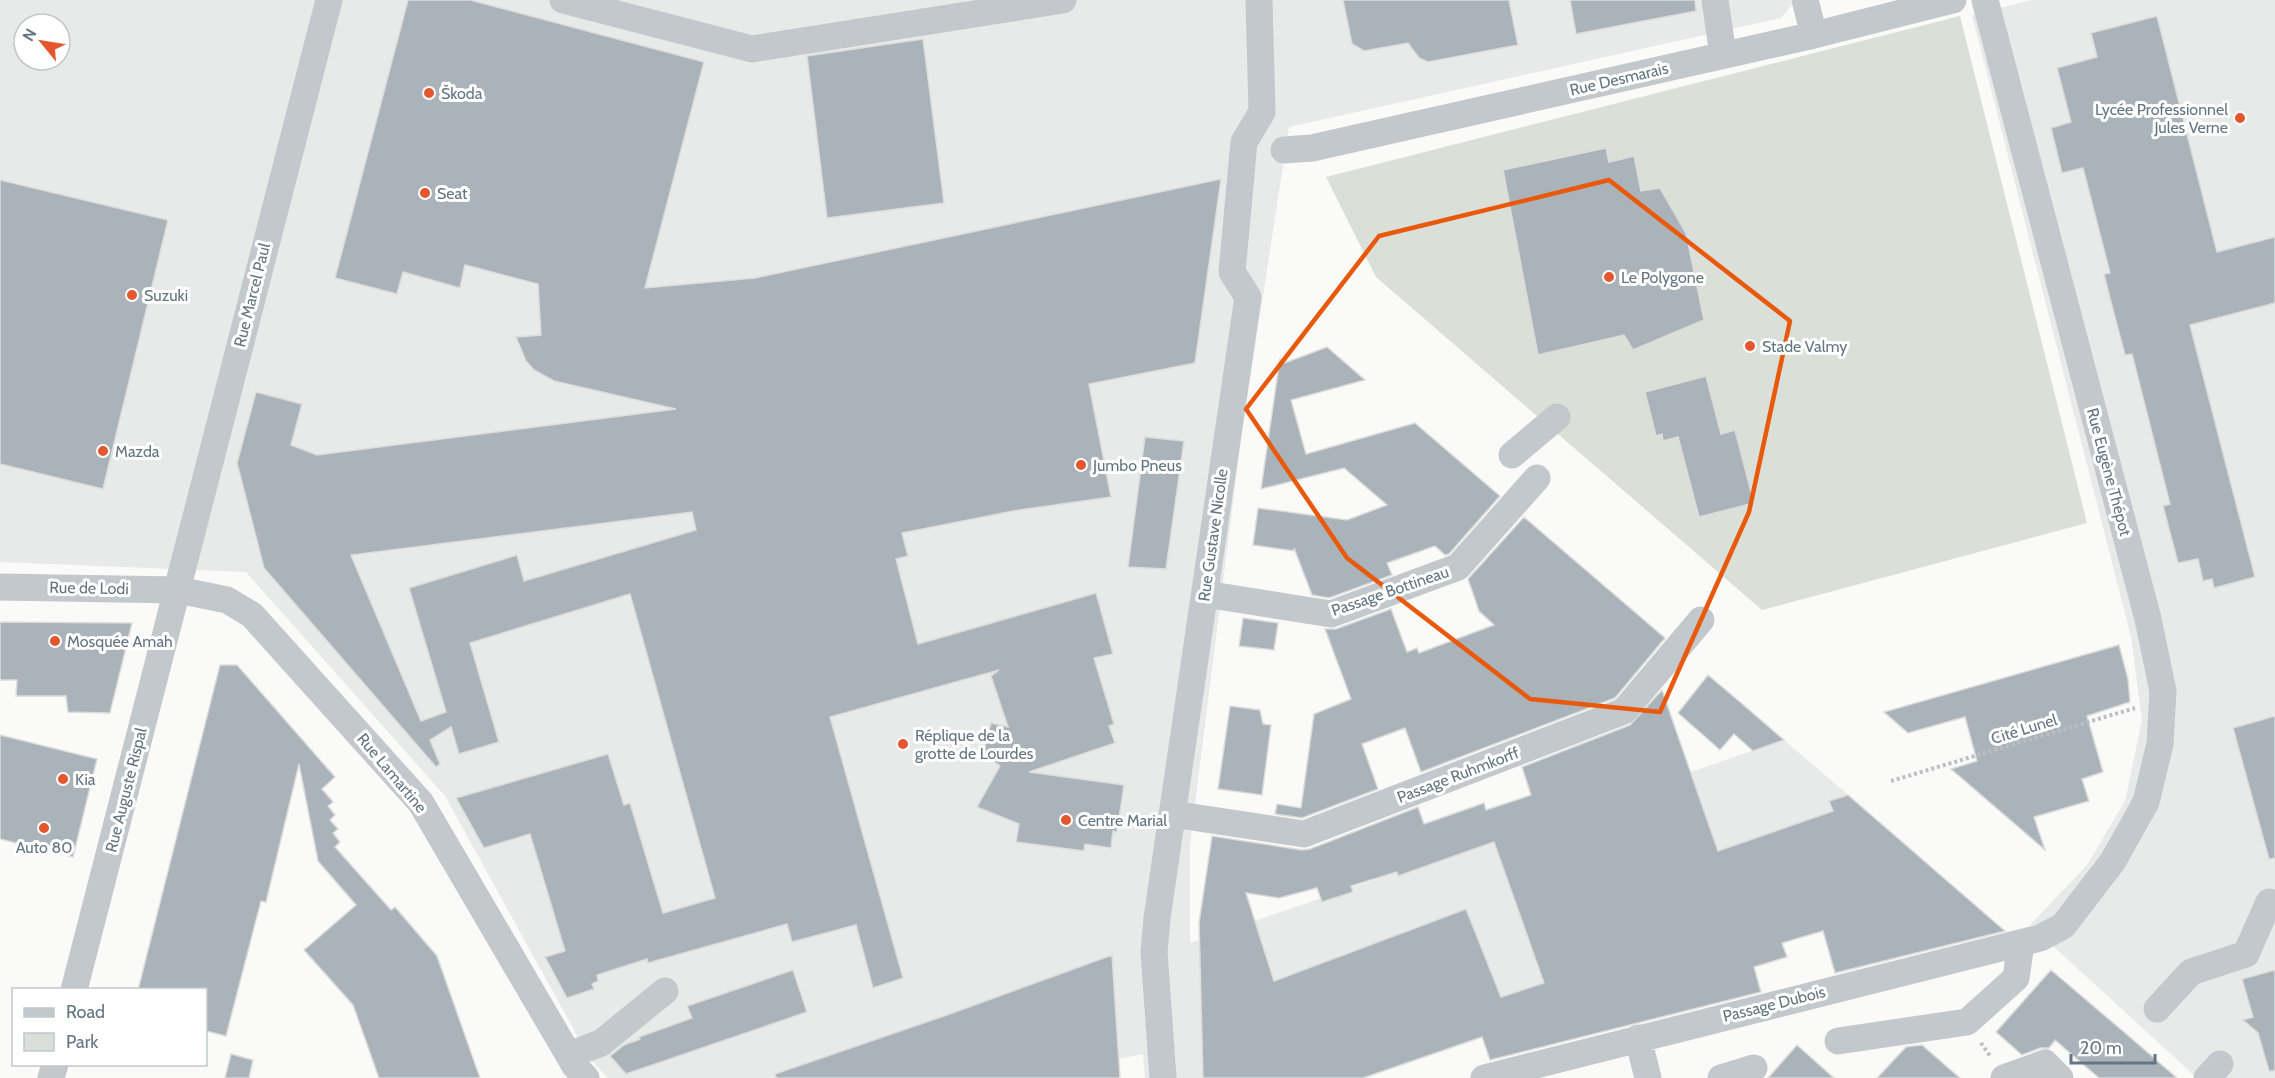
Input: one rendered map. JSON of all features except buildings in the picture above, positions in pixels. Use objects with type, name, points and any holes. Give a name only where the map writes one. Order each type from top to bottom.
[{"type":"street","name":"Rue Marcel Paul","points":[[178,590],[328,0]]},
{"type":"street","points":[[563,0],[752,49],[1063,0]]},
{"type":"street","name":"Rue Gustave Nicolle","points":[[1163,1078],[1154,952],[1248,297],[1232,272],[1244,142],[1261,101],[1259,0]]},
{"type":"street","points":[[1715,0],[1723,55]]},
{"type":"street","points":[[1805,0],[1814,35]]},
{"type":"street","name":"Rue Desmarais","points":[[1284,150],[1311,148],[1814,35],[1953,0]]},
{"type":"street","name":"Rue Eugène Thépot","points":[[1985,0],[2148,620],[2163,691],[2160,744],[2146,802],[2113,861],[2063,926]]},
{"type":"street","points":[[1512,455],[1557,417]]},
{"type":"street","name":"Passage Bottineau","points":[[1205,594],[1331,614],[1458,567],[1537,478]]},
{"type":"street","name":"Rue de Lodi","points":[[0,587],[178,590]]},
{"type":"street","name":"Rue Auguste Rispal","points":[[75,988],[178,590]]},
{"type":"street","name":"Rue Lamartine","points":[[178,590],[226,600],[252,615],[421,803],[569,1055],[586,1078]]},
{"type":"street","name":"Passage Ruhmkorff","points":[[1172,814],[1304,834],[1623,711],[1701,620]]},
{"type":"street","points":[[2157,1010],[2191,972],[2246,954],[2269,902]]},
{"type":"street","name":"Passage Dubois","points":[[1484,1078],[2021,943],[2040,938],[2063,926]]},
{"type":"street","points":[[1838,1041],[1967,1022],[2016,978],[2021,943]]},
{"type":"street","points":[[569,1055],[601,1043],[665,991]]},
{"type":"street","points":[[1638,1038],[1648,1078]]},
{"type":"street","points":[[2005,1078],[2044,1063],[2060,1078]]},
{"type":"street","points":[[1721,1078],[1754,1068]]},
{"type":"path","name":"Cité Lunel","points":[[1892,781],[2163,700]]},
{"type":"path","points":[[1967,1022],[2005,1078]]},
{"type":"highlighted area","points":[[1609,180],[1790,321],[1749,512],[1660,712],[1530,699],[1347,558],[1246,409],[1379,236]]},
{"type":"shaded area","points":[[0,0],[1790,0],[1792,5],[1781,18],[1289,127],[1242,432],[1190,844],[1190,943],[1784,740],[1916,853],[1272,1078],[1145,1078],[1143,1054],[1119,1059],[1061,1078],[608,1078],[590,1059],[445,796],[246,572],[0,562]]},
{"type":"shaded area","points":[[2031,0],[2275,0],[2275,1078],[2197,1078],[2030,925],[2087,865],[2125,801],[2142,720],[2131,637],[1972,15]]},
{"type":"green space","name":"Stade Valmy","points":[[1960,16],[2087,523],[1762,610],[1376,277],[1326,177]]},
{"type":"place","name":"Škoda","points":[[429,93]]},
{"type":"place","name":"Lycée Professionnel Jules Verne","points":[[2240,118]]},
{"type":"place","name":"Seat","points":[[425,193]]},
{"type":"place","name":"Le Polygone","points":[[1609,277]]},
{"type":"place","name":"Suzuki","points":[[132,295]]},
{"type":"place","name":"Stade Valmy","points":[[1750,346]]},
{"type":"place","name":"Mazda","points":[[103,451]]},
{"type":"place","name":"Jumbo Pneus","points":[[1081,465]]},
{"type":"place","name":"Mosquée Amah","points":[[55,641]]},
{"type":"place","name":"Réplique de la grotte de Lourdes","points":[[903,744]]},
{"type":"place","name":"Kia","points":[[63,779]]},
{"type":"place","name":"Centre Marial","points":[[1066,820]]},
{"type":"place","name":"Auto 80","points":[[44,828]]}]
